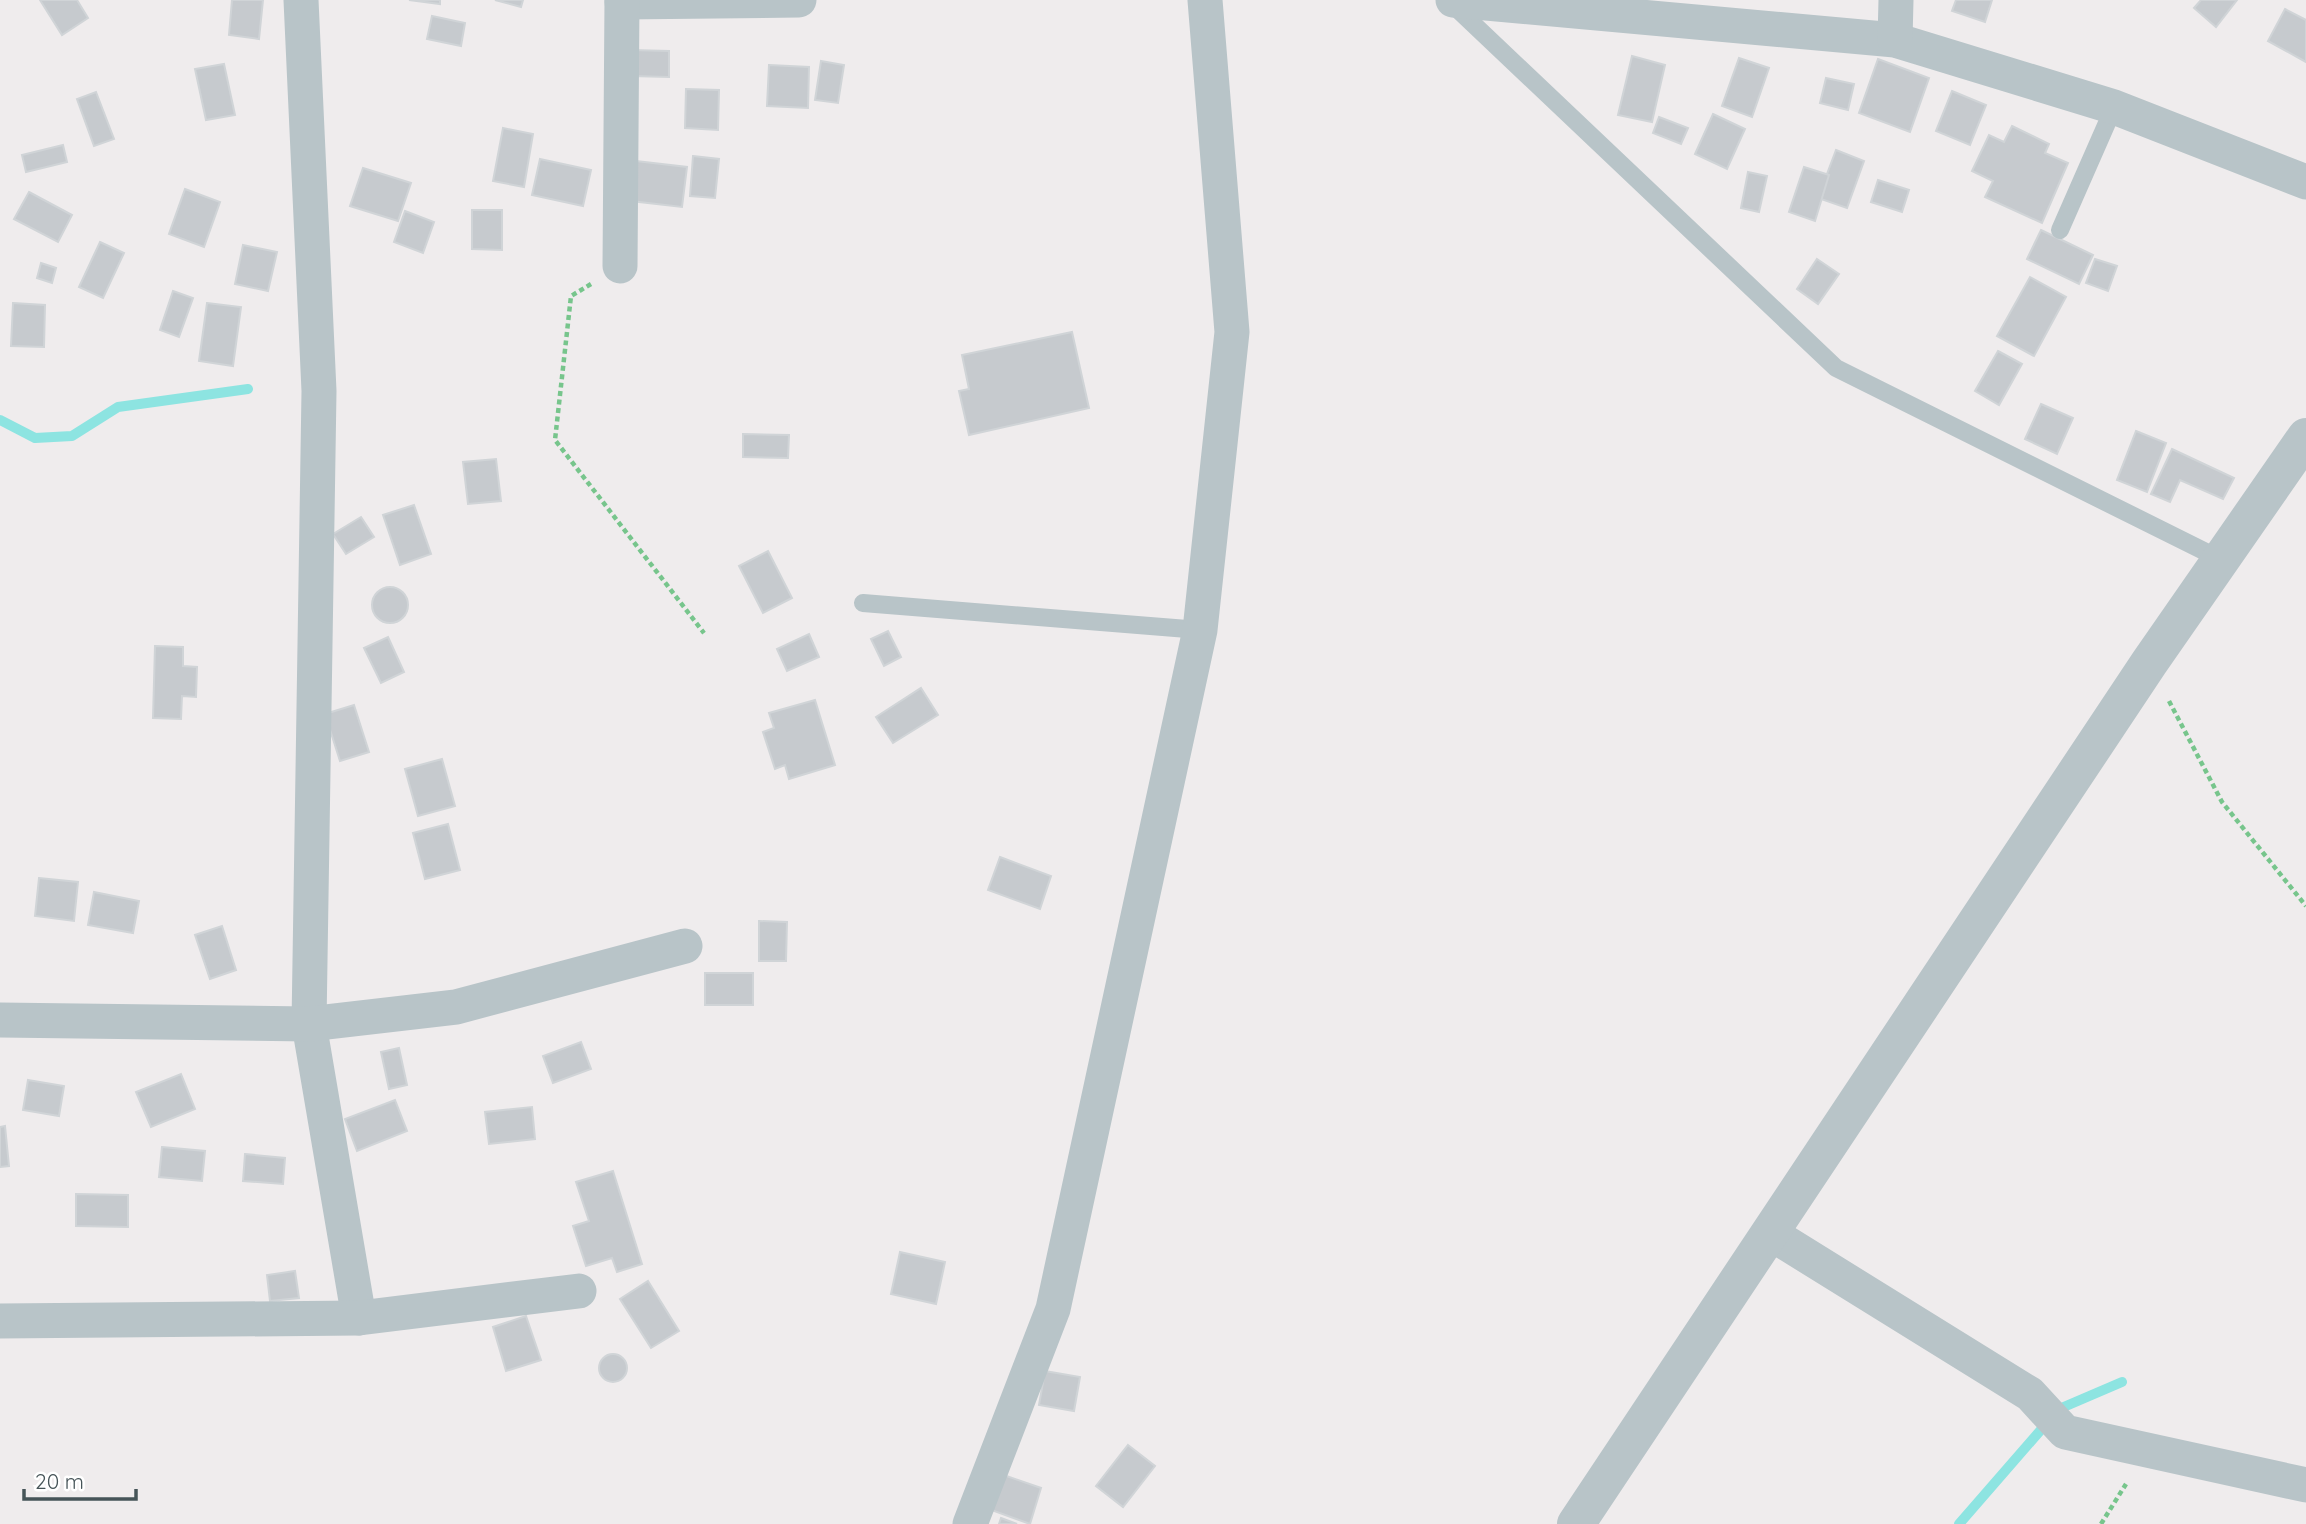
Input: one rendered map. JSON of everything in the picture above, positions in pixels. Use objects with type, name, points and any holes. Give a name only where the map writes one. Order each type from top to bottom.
[{"type":"street","points":[[302,0],[319,391],[309,1024],[359,1318]]},
{"type":"street","points":[[620,266],[622,1],[800,0]]},
{"type":"street","points":[[970,1524],[1054,1309],[1200,630],[1232,332],[1205,0]]},
{"type":"street","points":[[1450,0],[1648,9],[1895,40],[2114,107],[2306,183]]},
{"type":"street","points":[[1895,40],[1896,0]]},
{"type":"street","points":[[1576,1524],[2150,663],[2306,437]]},
{"type":"street","points":[[0,1020],[309,1024],[456,1007],[685,946]]},
{"type":"street","points":[[1770,1233],[2030,1394],[2065,1432],[2306,1485]]},
{"type":"street","points":[[0,1321],[359,1318],[579,1291]]},
{"type":"lane","points":[[1450,0],[1836,368],[2222,561]]},
{"type":"lane","points":[[2060,230],[2114,107]]},
{"type":"lane","points":[[863,603],[1200,630]]},
{"type":"path","points":[[620,266],[571,296],[555,440],[704,633]]},
{"type":"path","points":[[2150,663],[2222,802],[2306,906]]},
{"type":"path","points":[[2101,1524],[2147,1450]]},
{"type":"building","points":[[40,0],[77,0],[88,18],[62,35]]},
{"type":"building","points":[[232,0],[263,0],[259,39],[229,35]]},
{"type":"building","points":[[409,0],[440,0],[440,4]]},
{"type":"building","points":[[495,0],[523,0],[521,7]]},
{"type":"building","points":[[1956,0],[1992,0],[1985,22],[1952,11]]},
{"type":"building","points":[[2201,0],[2237,0],[2216,27],[2194,8]]},
{"type":"building","points":[[2285,9],[2306,20],[2306,62],[2268,41]]},
{"type":"building","points":[[432,16],[465,23],[461,46],[427,39]]},
{"type":"building","points":[[631,50],[669,51],[669,77],[631,76]]},
{"type":"building","points":[[1632,56],[1665,65],[1652,122],[1618,115]]},
{"type":"building","points":[[1739,58],[1769,68],[1752,117],[1722,106]]},
{"type":"building","points":[[1878,59],[1929,78],[1910,132],[1859,113]]},
{"type":"building","points":[[821,61],[844,65],[838,103],[815,100]]},
{"type":"building","points":[[224,64],[235,115],[206,120],[195,69]]},
{"type":"building","points":[[769,65],[809,67],[808,108],[767,106]]},
{"type":"building","points":[[1826,78],[1854,84],[1848,110],[1820,103]]},
{"type":"building","points":[[686,89],[719,90],[718,130],[685,128]]},
{"type":"building","points":[[1952,91],[1986,105],[1970,145],[1936,131]]},
{"type":"building","points":[[96,92],[114,139],[94,146],[77,99]]},
{"type":"building","points":[[1713,114],[1745,129],[1727,169],[1695,154]]},
{"type":"building","points":[[1659,117],[1688,128],[1681,144],[1653,133]]},
{"type":"building","points":[[2012,126],[2049,144],[2045,153],[2068,163],[2042,223],[1985,197],[1993,181],[1972,171],[1989,135],[2004,142]]},
{"type":"building","points":[[503,128],[533,134],[524,187],[493,181]]},
{"type":"building","points":[[63,145],[67,162],[26,172],[22,155]]},
{"type":"building","points":[[1836,150],[1864,161],[1847,208],[1818,198]]},
{"type":"building","points":[[693,156],[719,159],[715,198],[690,196]]},
{"type":"building","points":[[540,159],[591,170],[583,206],[532,195]]},
{"type":"building","points":[[636,161],[687,167],[682,207],[631,201]]},
{"type":"building","points":[[1804,167],[1829,175],[1815,221],[1789,212]]},
{"type":"building","points":[[363,168],[411,183],[398,221],[350,206]]},
{"type":"building","points":[[1748,172],[1767,176],[1759,212],[1741,208]]},
{"type":"building","points":[[1878,180],[1909,190],[1902,212],[1871,202]]},
{"type":"building","points":[[185,189],[220,202],[204,247],[169,234]]},
{"type":"building","points":[[29,192],[72,215],[58,242],[14,219]]},
{"type":"building","points":[[472,210],[502,210],[502,250],[472,249]]},
{"type":"building","points":[[405,211],[434,222],[423,253],[394,242]]},
{"type":"building","points":[[2041,230],[2093,255],[2079,284],[2027,259]]},
{"type":"building","points":[[100,242],[124,253],[103,298],[79,287]]},
{"type":"building","points":[[243,245],[277,252],[268,291],[235,284]]},
{"type":"building","points":[[1817,259],[1839,274],[1818,304],[1797,289]]},
{"type":"building","points":[[2095,259],[2117,266],[2108,291],[2086,283]]},
{"type":"building","points":[[41,263],[56,268],[52,283],[37,278]]},
{"type":"building","points":[[2030,277],[2066,297],[2034,356],[1997,336]]},
{"type":"building","points":[[173,291],[193,298],[179,337],[160,330]]},
{"type":"building","points":[[13,303],[45,305],[44,347],[11,346]]},
{"type":"building","points":[[207,303],[241,307],[233,366],[199,361]]},
{"type":"building","points":[[1072,332],[1089,408],[969,435],[959,391],[969,389],[962,355]]},
{"type":"building","points":[[1998,351],[2022,364],[1999,405],[1975,391]]},
{"type":"building","points":[[2041,404],[2073,418],[2057,454],[2025,439]]},
{"type":"building","points":[[2136,431],[2166,443],[2147,492],[2117,480]]},
{"type":"building","points":[[743,434],[789,435],[788,458],[743,457]]},
{"type":"building","points":[[2172,449],[2234,478],[2223,499],[2180,480],[2170,502],[2151,494]]},
{"type":"building","points":[[496,459],[501,501],[468,504],[463,462]]},
{"type":"building","points":[[414,505],[431,554],[400,565],[383,515]]},
{"type":"building","points":[[361,517],[374,537],[346,554],[333,534]]},
{"type":"building","points":[[768,551],[792,598],[763,613],[739,566]]},
{"type":"building","points":[[390,587],[403,592],[408,605],[403,618],[390,623],[377,618],[372,605],[377,592]]},
{"type":"building","points":[[888,631],[901,657],[884,666],[871,639]]},
{"type":"building","points":[[809,634],[819,657],[787,671],[777,649]]},
{"type":"building","points":[[388,637],[404,672],[381,683],[364,648]]},
{"type":"building","points":[[155,646],[183,647],[183,666],[197,667],[196,697],[182,696],[181,719],[153,718]]},
{"type":"building","points":[[921,688],[938,715],[893,743],[876,717]]},
{"type":"building","points":[[815,700],[835,765],[789,779],[785,765],[775,769],[763,732],[774,728],[769,713]]},
{"type":"building","points":[[354,705],[369,752],[340,761],[325,714]]},
{"type":"building","points":[[442,759],[455,806],[418,816],[405,769]]},
{"type":"building","points":[[448,824],[460,870],[425,879],[413,833]]},
{"type":"building","points":[[1000,857],[1051,876],[1040,909],[988,890]]},
{"type":"building","points":[[39,878],[78,882],[74,921],[35,916]]},
{"type":"building","points":[[94,892],[139,901],[133,933],[88,925]]},
{"type":"building","points":[[759,921],[787,922],[786,961],[759,961]]},
{"type":"building","points":[[222,926],[236,970],[210,979],[195,935]]},
{"type":"building","points":[[705,973],[753,973],[753,1005],[705,1005]]},
{"type":"building","points":[[581,1042],[591,1069],[553,1083],[543,1056]]},
{"type":"building","points":[[399,1048],[407,1085],[389,1089],[381,1052]]},
{"type":"building","points":[[181,1074],[195,1109],[151,1127],[136,1092]]},
{"type":"building","points":[[28,1080],[64,1086],[59,1116],[23,1110]]},
{"type":"building","points":[[395,1100],[407,1131],[357,1151],[345,1119]]},
{"type":"building","points":[[532,1107],[535,1139],[489,1144],[485,1112]]},
{"type":"building","points":[[5,1126],[9,1166],[0,1167],[0,1127]]},
{"type":"building","points":[[162,1147],[205,1151],[202,1181],[159,1177]]},
{"type":"building","points":[[245,1154],[285,1158],[283,1184],[243,1181]]},
{"type":"building","points":[[613,1171],[642,1264],[617,1272],[612,1258],[586,1266],[573,1226],[589,1221],[576,1182]]},
{"type":"building","points":[[76,1194],[128,1195],[128,1227],[76,1226]]},
{"type":"building","points":[[900,1252],[945,1262],[936,1304],[891,1294]]},
{"type":"building","points":[[295,1271],[299,1298],[270,1301],[267,1275]]},
{"type":"building","points":[[648,1281],[679,1331],[651,1348],[620,1299]]},
{"type":"building","points":[[526,1316],[541,1360],[506,1371],[493,1327]]},
{"type":"building","points":[[613,1354],[623,1358],[627,1368],[623,1378],[613,1382],[603,1378],[599,1368],[603,1358]]},
{"type":"building","points":[[1045,1371],[1080,1377],[1074,1411],[1039,1405]]},
{"type":"building","points":[[1128,1445],[1155,1466],[1123,1507],[1096,1486]]},
{"type":"building","points":[[995,1472],[1041,1488],[1030,1524],[983,1507]]},
{"type":"building","points":[[1001,1518],[1017,1524],[999,1524]]},
{"type":"waterway","points":[[0,420],[35,438],[72,436],[118,407],[248,389]]},
{"type":"waterway","points":[[1959,1524],[2059,1409],[2122,1382]]}]
